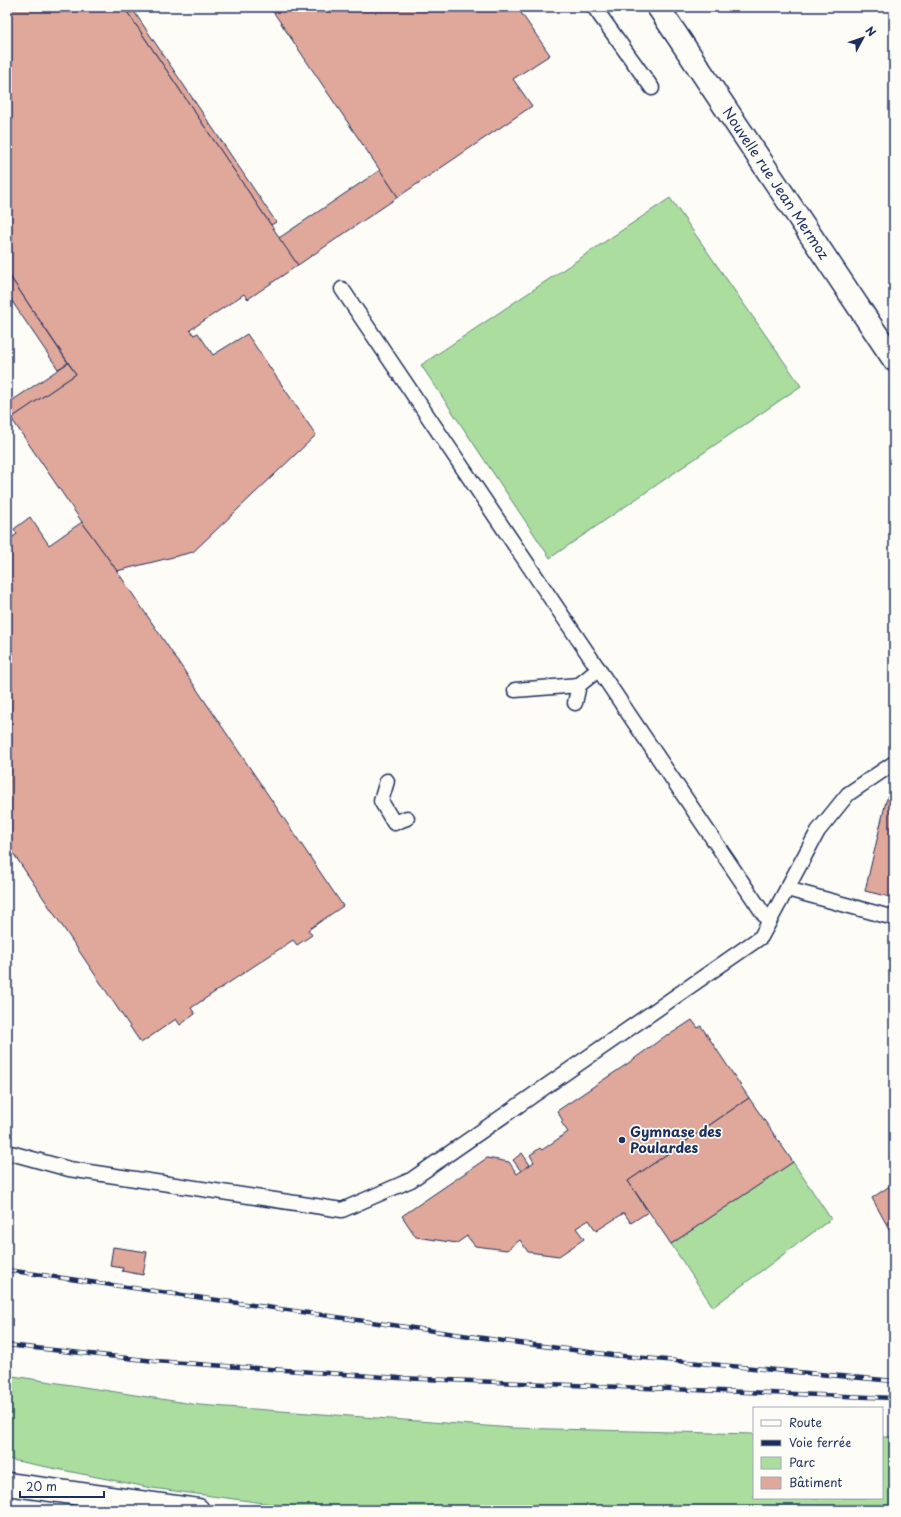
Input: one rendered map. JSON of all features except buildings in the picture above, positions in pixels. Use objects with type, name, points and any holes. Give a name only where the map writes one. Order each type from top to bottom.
[{"type":"main road","name":"Nouvelle rue Jean Mermoz","points":[[658,7],[894,360]]},
{"type":"main road","points":[[7,1484],[198,1510]]},
{"type":"main road","points":[[7,1492],[91,1510]]},
{"type":"lane","points":[[594,7],[652,88]]},
{"type":"lane","points":[[342,289],[769,922]]},
{"type":"lane","points":[[515,690],[579,685],[599,669]]},
{"type":"lane","points":[[575,703],[579,685]]},
{"type":"lane","points":[[7,1152],[69,1169],[342,1210],[411,1180],[761,937],[818,831],[848,794],[894,763]]},
{"type":"lane","points":[[387,781],[381,801],[394,823],[407,818]]},
{"type":"lane","points":[[787,889],[894,918]]},
{"type":"green space","points":[[670,198],[801,386],[550,558],[421,365]]},
{"type":"green space","points":[[793,1162],[831,1219],[713,1307],[671,1244]]},
{"type":"green space","points":[[7,1375],[199,1405],[513,1428],[753,1434],[753,1499],[883,1499],[883,1437],[894,1437],[894,1510],[316,1510],[152,1488],[7,1459]]},
{"type":"railway","points":[[7,1270],[612,1355],[894,1381]]},
{"type":"railway","points":[[7,1345],[155,1361],[399,1378],[894,1398]]},
{"type":"place","name":"Gymnase des Poulardes","points":[[622,1140]]}]
